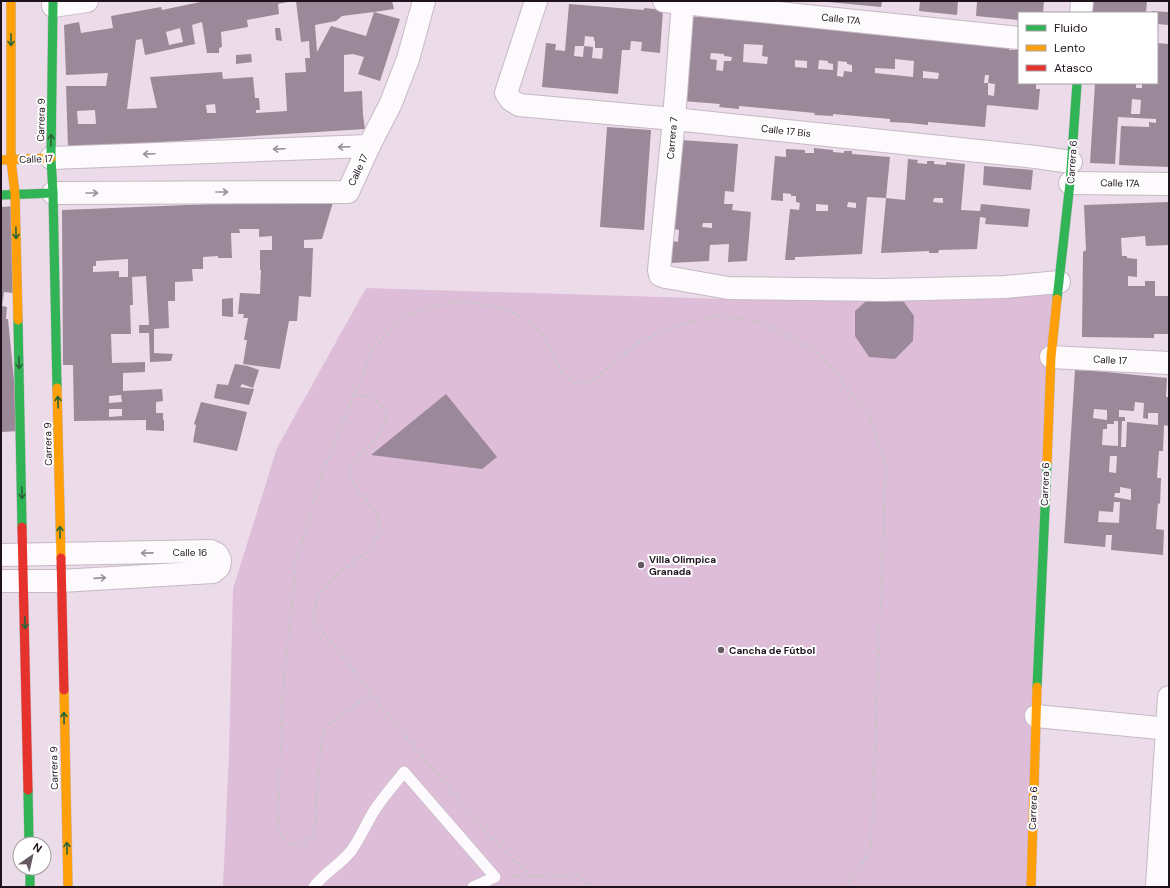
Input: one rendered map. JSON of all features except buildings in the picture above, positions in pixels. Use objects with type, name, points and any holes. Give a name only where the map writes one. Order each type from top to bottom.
[{"type":"street","points":[[11,1],[11,160],[15,194],[30,836]]},
{"type":"street","points":[[53,4],[87,1]]},
{"type":"street","points":[[369,146],[391,103],[408,59],[424,1]]},
{"type":"street","name":"Calle 17 Bis","points":[[536,1],[506,93],[511,100],[519,105],[674,119],[1036,157],[1071,172]]},
{"type":"street","points":[[1081,12],[1082,1]]},
{"type":"street","name":"Calle 17A","points":[[676,2],[1018,38]]},
{"type":"street","name":"Carrera 7","points":[[676,2],[674,119],[659,270],[660,275],[728,288],[884,290],[1005,287],[1060,282]]},
{"type":"street","name":"Carrera 9","points":[[53,4],[51,158],[68,887]]},
{"type":"street","name":"Carrera 6","points":[[1031,887],[1050,357],[1060,282],[1071,172],[1077,84]]},
{"type":"street","name":"Calle 17","points":[[1,160],[369,146],[348,192],[53,193],[1,195]]},
{"type":"street","name":"Calle 17A","points":[[1071,172],[1169,184]]},
{"type":"street","name":"Calle 17","points":[[1050,357],[1169,363]]},
{"type":"street","name":"Calle 16","points":[[1,555],[211,552],[217,554],[220,560],[218,567],[213,572],[61,581],[1,581]]},
{"type":"street","points":[[1157,887],[1169,697]]},
{"type":"street","points":[[1036,716],[1168,729]]},
{"type":"street","points":[[30,876],[30,887]]},
{"type":"lane","points":[[314,887],[320,878],[342,861],[351,851],[360,838],[374,811],[404,772],[495,876],[473,887]]},
{"type":"path","points":[[371,694],[327,725],[321,744],[314,836],[300,846],[285,842],[278,826],[282,702],[296,560],[324,469],[372,351],[404,315],[459,301],[506,308],[542,332],[563,375],[576,383],[592,381],[639,342],[680,324],[718,316],[758,321],[817,351],[869,415],[886,462],[871,850],[844,887]]},
{"type":"path","points":[[354,394],[373,397],[385,411],[386,425],[373,442],[359,454],[349,470],[356,488],[377,513],[380,530],[371,548],[342,571],[323,590],[314,603],[313,620],[348,662],[371,694],[486,833],[513,860],[533,876]]},
{"type":"path","points":[[495,876],[578,875],[591,887]]},
{"type":"shaded area","name":"Villa Olimpica Granada","points":[[1058,284],[1029,887],[223,887],[229,753],[233,589],[277,448],[366,288],[726,299]]},
{"type":"traffic: fast","points":[[53,1],[51,158],[57,388]]},
{"type":"traffic: fast","points":[[1057,299],[1070,183],[1077,84]]},
{"type":"traffic: fast","points":[[1,195],[53,193]]},
{"type":"traffic: fast","points":[[18,320],[22,527]]},
{"type":"traffic: fast","points":[[1037,687],[1047,463]]},
{"type":"traffic: fast","points":[[28,790],[29,836]]},
{"type":"traffic: fast","points":[[30,876],[30,887]]},
{"type":"traffic: slow","points":[[11,1],[11,160],[15,194],[18,320]]},
{"type":"traffic: slow","points":[[1,160],[51,158]]},
{"type":"traffic: slow","points":[[1047,463],[1051,357],[1057,299]]},
{"type":"traffic: slow","points":[[57,388],[61,558]]},
{"type":"traffic: slow","points":[[1031,887],[1037,687]]},
{"type":"traffic: slow","points":[[64,690],[68,887]]},
{"type":"traffic: jam","points":[[22,527],[28,790]]},
{"type":"traffic: jam","points":[[61,558],[64,690]]},
{"type":"place","name":"Villa Olimpica Granada","points":[[641,565]]},
{"type":"place","name":"Cancha de Fútbol","points":[[721,650]]}]
